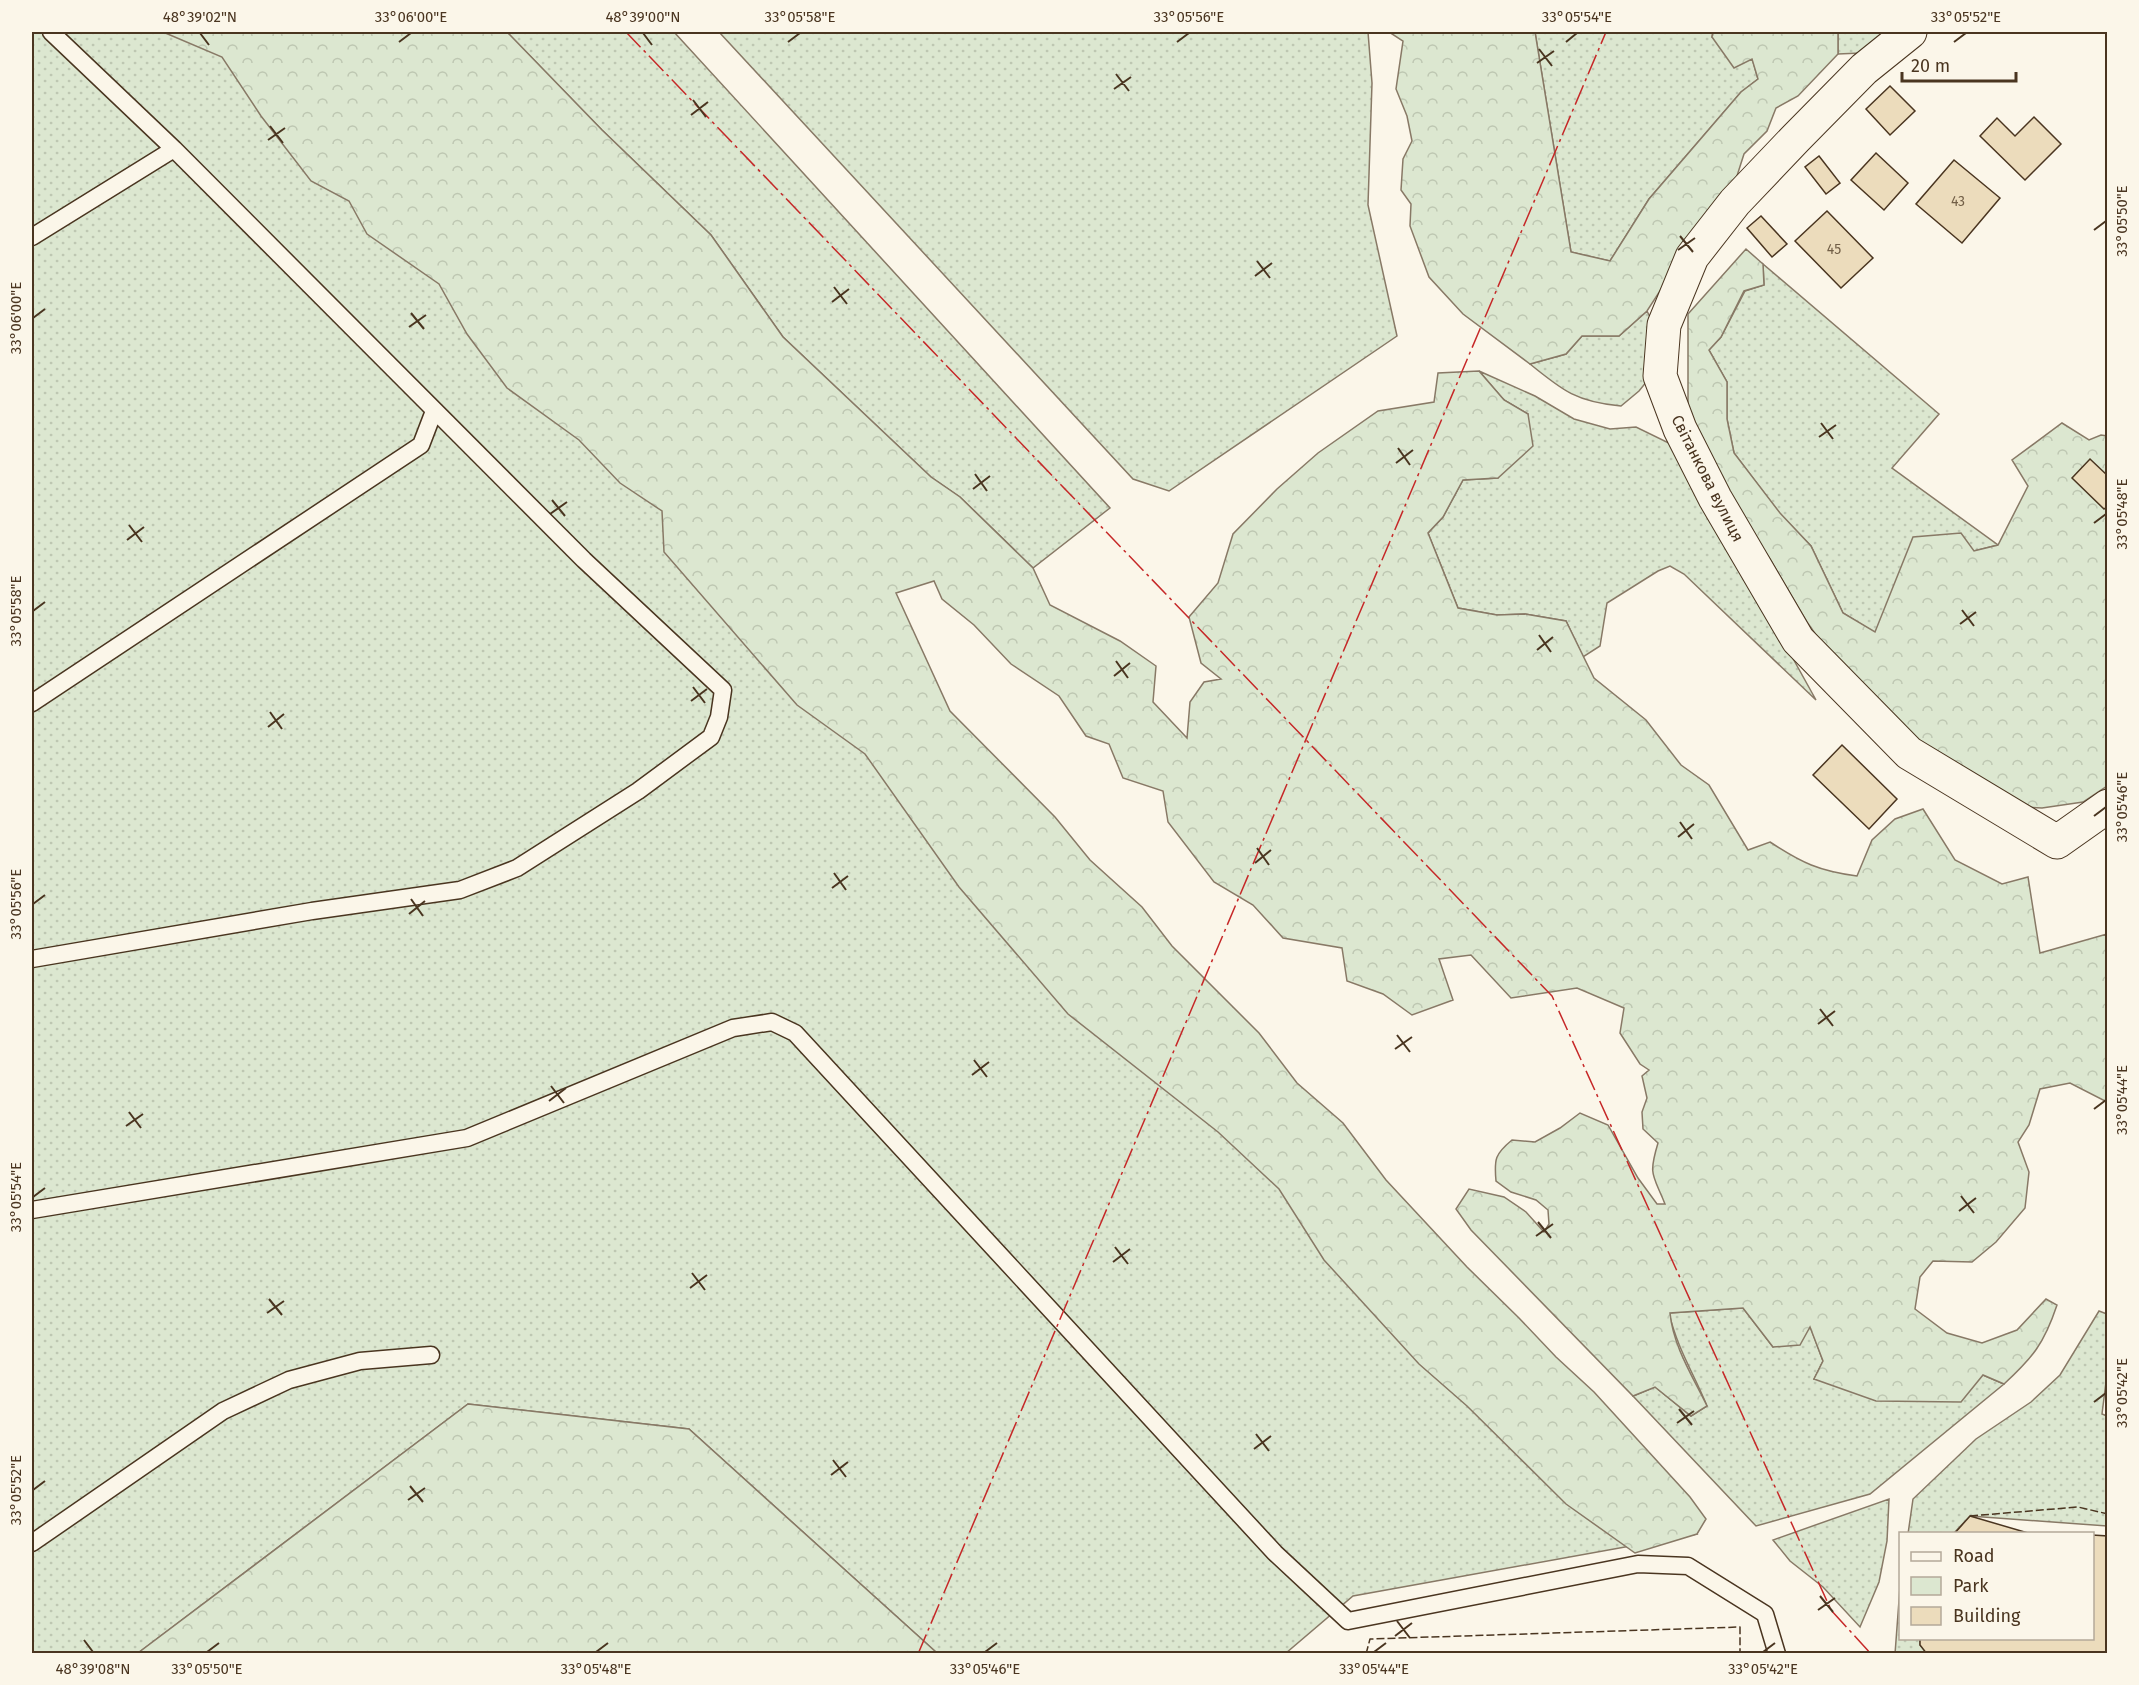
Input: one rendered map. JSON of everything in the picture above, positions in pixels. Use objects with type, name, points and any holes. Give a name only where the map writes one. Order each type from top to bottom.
[{"type":"street","name":"Світанкова вулиця","points":[[1910,32],[1864,69],[1780,154],[1735,202],[1692,257],[1664,325],[1660,376],[1680,429],[1715,498],[1798,640],[1909,753],[2057,842],[2107,807]]},
{"type":"lane","points":[[32,959],[312,911],[460,890],[517,868],[638,791],[711,737],[719,717],[723,690],[584,560],[174,149],[51,32]]},
{"type":"lane","points":[[32,237],[174,149]]},
{"type":"lane","points":[[32,703],[421,445],[434,411]]},
{"type":"lane","points":[[32,1210],[467,1138],[734,1028],[772,1022],[795,1034],[1275,1553],[1348,1621],[1638,1564],[1688,1566],[1766,1614],[1777,1653]]},
{"type":"lane","points":[[32,1543],[223,1411],[279,1384],[360,1361],[431,1355]]},
{"type":"green space","points":[[32,32],[296,32],[1697,1534],[1353,1596],[1286,1653],[937,1653],[689,1429],[468,1404],[138,1653],[32,1654]]},
{"type":"green space","points":[[163,32],[507,32],[602,130],[711,235],[783,337],[931,477],[960,497],[1033,568],[1050,605],[1120,641],[1156,666],[1153,702],[1187,738],[1190,702],[1204,682],[1221,679],[1201,663],[1189,617],[1218,583],[1233,534],[1277,489],[1318,453],[1378,411],[1434,402],[1438,373],[1479,371],[1504,400],[1528,414],[1533,446],[1498,478],[1463,480],[1443,517],[1428,533],[1458,608],[1497,615],[1525,614],[1566,621],[1594,678],[1646,720],[1681,765],[1709,785],[1748,850],[1770,842],[1811,865],[1832,872],[1857,876],[1872,840],[1895,819],[1923,809],[1955,860],[2002,884],[2028,877],[2040,953],[2107,934],[2107,1102],[2070,1083],[2040,1089],[2029,1125],[2018,1142],[2029,1172],[2025,1208],[1996,1242],[1972,1262],[1933,1261],[1920,1277],[1915,1309],[1947,1333],[1982,1343],[2017,1330],[2046,1299],[2057,1305],[2036,1349],[2023,1366],[2004,1384],[1983,1375],[1961,1402],[1876,1401],[1814,1379],[1823,1361],[1810,1327],[1800,1345],[1773,1347],[1743,1308],[1670,1313],[1679,1349],[1707,1406],[1691,1416],[1655,1387],[1633,1396],[1471,1230],[1456,1209],[1469,1189],[1504,1197],[1526,1212],[1544,1232],[1549,1224],[1548,1210],[1536,1200],[1511,1192],[1496,1181],[1497,1158],[1502,1149],[1512,1140],[1535,1142],[1580,1113],[1608,1125],[1638,1178],[1657,1204],[1665,1204],[1653,1175],[1653,1162],[1658,1143],[1643,1129],[1642,1112],[1647,1098],[1642,1076],[1649,1070],[1640,1064],[1620,1033],[1624,1008],[1577,988],[1511,998],[1471,955],[1439,959],[1453,1000],[1412,1015],[1383,994],[1347,981],[1342,948],[1283,938],[1253,905],[1214,882],[1168,822],[1163,791],[1123,778],[1109,744],[1086,736],[1059,696],[1011,664],[974,625],[942,599],[934,581],[896,593],[950,711],[1055,817],[1090,860],[1142,907],[1172,946],[1259,1033],[1297,1083],[1343,1123],[1386,1180],[1467,1267],[1594,1392],[1690,1497],[1706,1519],[1697,1534],[1635,1553],[1566,1504],[1467,1406],[1419,1364],[1324,1260],[1279,1189],[1218,1132],[1068,1014],[959,887],[865,754],[797,705],[664,552],[662,511],[620,483],[579,440],[507,388],[467,334],[439,284],[367,234],[349,201],[311,181],[261,116],[222,57]]},
{"type":"green space","points":[[507,32],[674,32],[1110,508],[1033,568],[960,497],[931,477],[783,337],[711,235],[602,130]]},
{"type":"green space","points":[[719,32],[1368,32],[1372,83],[1368,205],[1397,336],[1169,491],[1133,479]]},
{"type":"green space","points":[[1389,32],[1535,32],[1571,252],[1610,261],[1649,199],[1741,92],[1758,79],[1752,59],[1734,68],[1712,37],[1713,32],[1838,32],[1838,54],[1798,96],[1776,108],[1767,131],[1744,154],[1736,179],[1706,220],[1647,311],[1619,336],[1582,336],[1566,354],[1530,364],[1463,314],[1429,277],[1410,226],[1411,204],[1401,190],[1403,159],[1412,141],[1407,116],[1396,89],[1403,41]]},
{"type":"green space","points":[[1535,32],[1713,32],[1712,37],[1752,58],[1758,79],[1741,92],[1649,199],[1610,261],[1571,252]]},
{"type":"green space","points":[[1838,32],[1887,32],[1861,53],[1838,54]]},
{"type":"green space","points":[[1746,249],[1763,264],[1764,285],[1744,291],[1721,337],[1709,350],[1727,382],[1727,419],[1734,453],[1780,513],[1811,546],[1843,613],[1875,632],[1913,537],[1961,533],[1974,551],[1998,545],[2028,486],[2012,460],[2062,423],[2089,440],[2101,435],[2107,436],[2107,786],[2083,802],[2042,808],[2022,807],[1931,756],[1838,667],[1739,514],[1688,429],[1688,314]]},
{"type":"green space","points":[[1763,264],[1939,414],[1892,468],[1998,545],[1974,551],[1875,633],[1843,613],[1811,546],[1780,514],[1734,453],[1727,419],[1727,382],[1709,350],[1721,337],[1745,291],[1764,285]]},
{"type":"green space","points":[[1647,311],[1659,335],[1652,375],[1639,391],[1621,406],[1593,402],[1571,394],[1530,364],[1566,354],[1582,336],[1619,336]]},
{"type":"green space","points":[[1479,371],[1535,396],[1574,419],[1610,429],[1636,427],[1675,446],[1816,700],[1684,574],[1670,566],[1607,603],[1600,646],[1583,657],[1566,621],[1525,614],[1497,615],[1458,608],[1428,533],[1443,517],[1463,480],[1498,478],[1528,414],[1504,400]]},
{"type":"green space","points":[[1743,1308],[1773,1347],[1810,1326],[1823,1361],[1814,1379],[1983,1375],[2004,1384],[1870,1494],[1756,1526],[1633,1396],[1655,1387],[1691,1416],[1707,1406],[1681,1349],[1669,1313]]},
{"type":"green space","points":[[2099,1311],[2107,1314],[2107,1374],[2102,1414],[2107,1416],[2107,1526],[1970,1516],[1955,1532],[1908,1532],[1913,1499],[1976,1439],[2031,1402],[2060,1375]]},
{"type":"green space","points":[[468,1404],[689,1429],[937,1653],[138,1653]]},
{"type":"green space","points":[[1889,1499],[1887,1541],[1879,1582],[1860,1627],[1823,1587],[1790,1561],[1773,1540]]},
{"type":"green space","points":[[1899,1600],[1899,1640],[1920,1640],[1920,1645],[1927,1653],[1895,1654]]},
{"type":"building","points":[[1890,86],[1915,111],[1890,135],[1866,109]]},
{"type":"building","points":[[2034,117],[2061,144],[2025,180],[1980,136],[1997,118],[2015,136]]},
{"type":"building","points":[[1876,153],[1908,183],[1884,210],[1851,180]]},
{"type":"building","points":[[1819,156],[1840,183],[1826,194],[1805,167]]},
{"type":"building","points":[[1954,160],[2000,198],[1962,243],[1916,204]]},
{"type":"building","points":[[1827,211],[1873,258],[1841,288],[1795,241]]},
{"type":"building","points":[[1761,216],[1787,244],[1772,257],[1747,228]]},
{"type":"building","points":[[2090,459],[2108,476],[2108,506],[2104,509],[2072,478]]},
{"type":"building","points":[[1842,745],[1897,799],[1869,829],[1813,775]]},
{"type":"building","points":[[1970,1516],[2025,1532],[1956,1532]]},
{"type":"building","points":[[2094,1535],[2108,1536],[2108,1654],[1927,1654],[1920,1645],[1920,1640],[2094,1640]]},
{"type":"fence","points":[[1970,1516],[2078,1507],[2108,1514]]},
{"type":"fence","points":[[1366,1654],[1370,1639],[1740,1627],[1740,1654]]},
{"type":"power","points":[[626,32],[1552,996],[1831,1610],[1871,1654]]},
{"type":"power","points":[[918,1654],[1606,32]]}]
